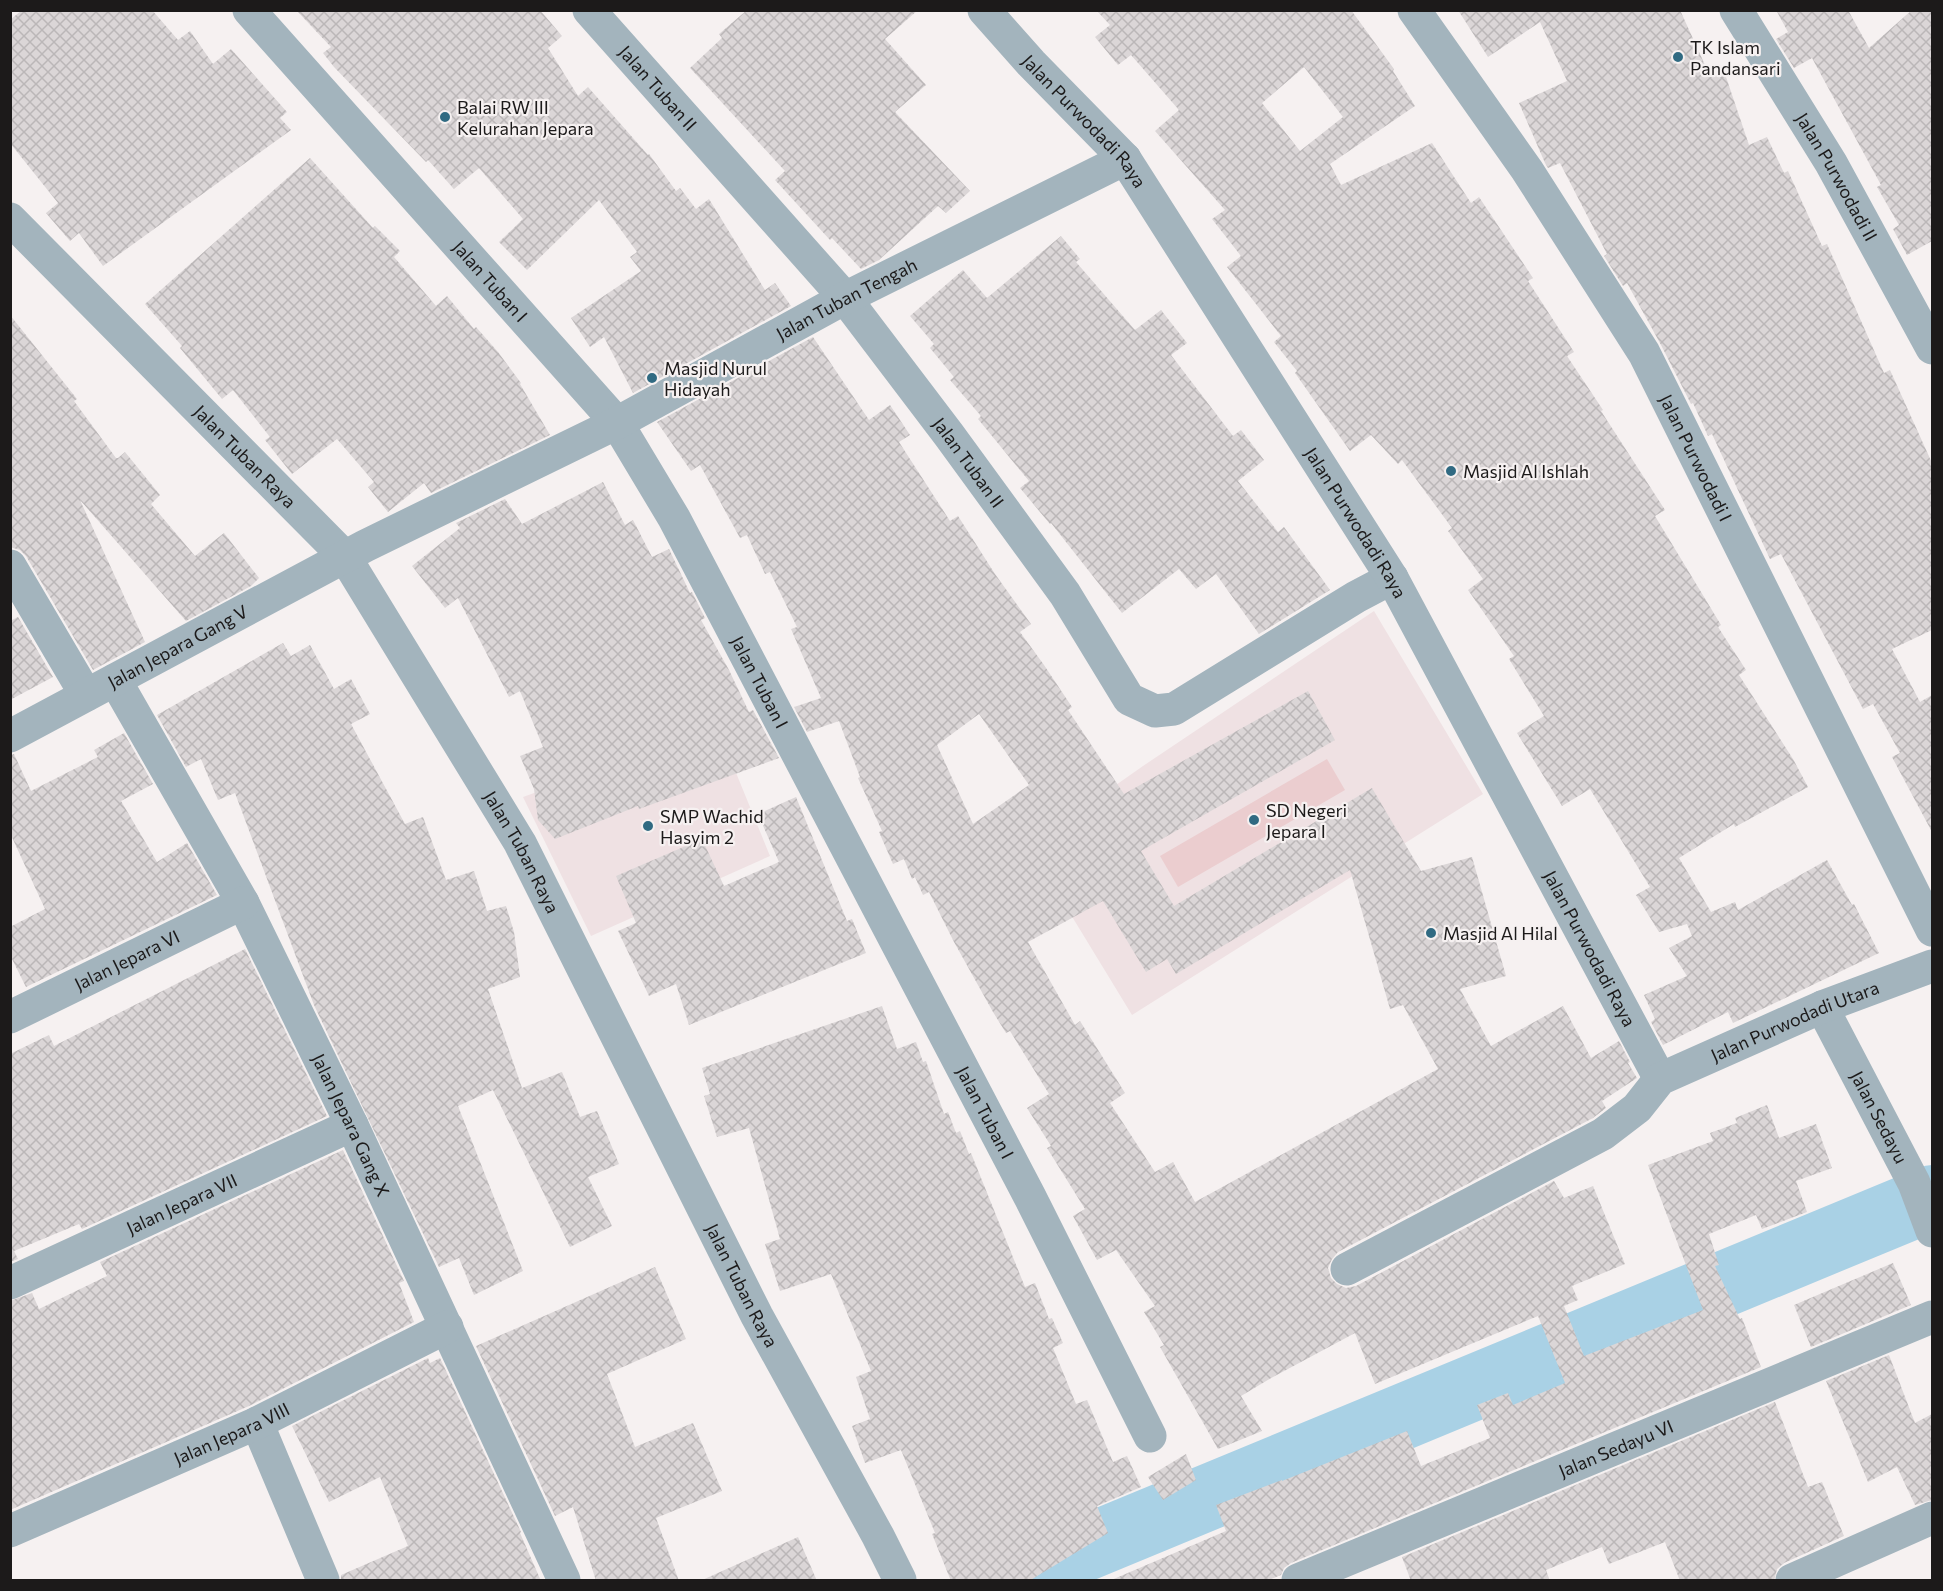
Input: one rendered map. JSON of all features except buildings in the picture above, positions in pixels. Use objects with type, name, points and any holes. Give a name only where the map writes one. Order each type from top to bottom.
[{"type":"street","name":"Jalan Tuban I","points":[[249,10],[617,423],[680,529],[1030,1197],[1150,1436]]},
{"type":"street","name":"Jalan Tuban II","points":[[589,10],[845,298],[1065,594],[1129,699],[1155,711],[1174,709],[1356,597],[1392,578]]},
{"type":"street","name":"Jalan Purwodadi Raya","points":[[984,10],[1039,71],[1125,159],[1392,578],[1660,1079]]},
{"type":"street","name":"Jalan Purwodadi I","points":[[1414,10],[1527,170],[1644,353],[1932,930]]},
{"type":"street","name":"Jalan Purwodadi II","points":[[1736,10],[1831,163],[1932,348]]},
{"type":"street","name":"Jalan Tuban Tengah","points":[[345,557],[617,423],[845,298],[1125,159]]},
{"type":"street","name":"Jalan Tuban Raya","points":[[10,219],[345,557],[520,843],[758,1316],[873,1526],[900,1581]]},
{"type":"street","name":"Jalan Jepara Gang V","points":[[10,736],[345,557]]},
{"type":"street","points":[[10,566],[86,695]]},
{"type":"street","name":"Jalan Jepara Gang X","points":[[115,680],[243,903],[352,1125],[564,1581]]},
{"type":"street","name":"Jalan Jepara VI","points":[[10,1017],[243,903]]},
{"type":"street","name":"Jalan Purwodadi Utara","points":[[1660,1079],[1822,1007],[1932,966]]},
{"type":"street","name":"Jalan Sedayu","points":[[1822,1007],[1914,1183],[1932,1231]]},
{"type":"street","points":[[1347,1269],[1603,1134],[1637,1108],[1660,1079]]},
{"type":"street","name":"Jalan Jepara VII","points":[[10,1283],[352,1125]]},
{"type":"street","name":"Jalan Sedayu VI","points":[[1298,1581],[1932,1317]]},
{"type":"street","name":"Jalan Jepara VIII","points":[[10,1531],[257,1423],[447,1327]]},
{"type":"street","points":[[257,1423],[322,1581]]},
{"type":"street","points":[[1792,1581],[1932,1518]]},
{"type":"shaded area","name":"SD Negeri Jepara I","points":[[1374,611],[1483,794],[1132,1015],[1029,846],[1143,766]]},
{"type":"shaded area","points":[[1327,759],[1345,790],[1178,887],[1160,856]]},
{"type":"shaded area","name":"SMP Wachid Hasyim 2","points":[[732,763],[770,856],[591,936],[523,797],[570,780]]},
{"type":"waterway","points":[[1008,1580],[1932,1198]]},
{"type":"place","name":"TK Islam Pandansari","points":[[1678,57]]},
{"type":"place","name":"Balai RW III Kelurahan Jepara","points":[[445,117]]},
{"type":"place","name":"Masjid Nurul Hidayah","points":[[652,378]]},
{"type":"place","name":"Masjid Al Ishlah","points":[[1451,471]]},
{"type":"place","name":"SD Negeri Jepara I","points":[[1254,820]]},
{"type":"place","name":"SMP Wachid Hasyim 2","points":[[648,826]]},
{"type":"place","name":"Masjid Al Hilal","points":[[1431,933]]}]
